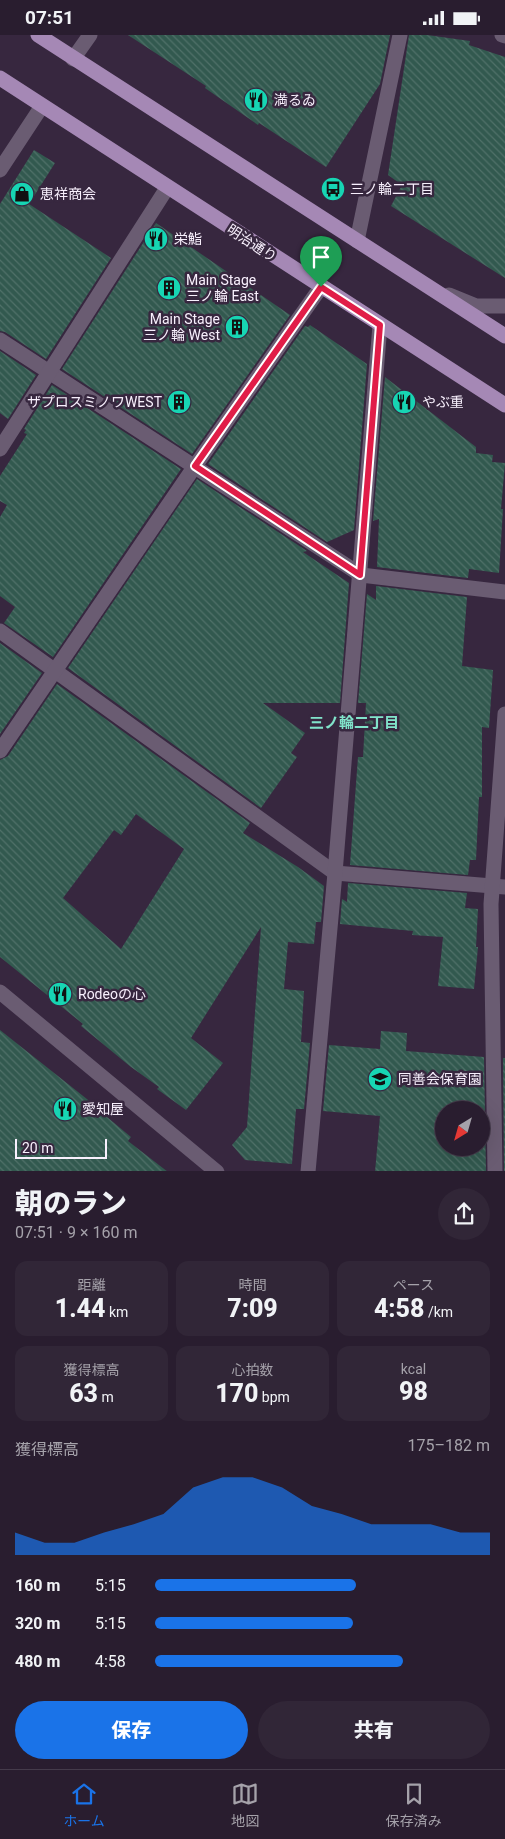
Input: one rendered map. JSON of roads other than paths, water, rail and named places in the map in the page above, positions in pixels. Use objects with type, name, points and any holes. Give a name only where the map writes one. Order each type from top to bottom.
[{"type":"main road","points":[[38,35],[505,336]]},
{"type":"main road","name":"明治通り","points":[[0,79],[505,405]]},
{"type":"street","points":[[73,59],[90,35]]},
{"type":"street","points":[[357,241],[400,35]]},
{"type":"street","points":[[0,170],[42,106]]},
{"type":"street","points":[[0,449],[167,188]]},
{"type":"street","points":[[423,283],[476,306],[505,306]]},
{"type":"street","points":[[0,751],[195,466],[321,287]]},
{"type":"street","points":[[308,1171],[335,873],[380,325]]},
{"type":"street","points":[[0,340],[360,575],[505,591]]},
{"type":"street","points":[[0,631],[335,873],[499,887]]},
{"type":"street","points":[[496,1171],[491,904],[499,887],[505,714]]},
{"type":"street","points":[[0,992],[217,1171]]},
{"type":"place","name":"満るゐ","points":[[256,100]]},
{"type":"place","name":"三ノ輪二丁目","points":[[333,189]]},
{"type":"place","name":"恵祥商会","points":[[22,194]]},
{"type":"place","name":"栄鮨","points":[[156,239]]},
{"type":"place","name":"Main Stage 三ノ輪 East","points":[[169,288]]},
{"type":"place","name":"Main Stage 三ノ輪 West","points":[[237,327]]},
{"type":"place","name":"ザプロスミノワWEST","points":[[179,402]]},
{"type":"place","name":"やぶ重","points":[[404,402]]},
{"type":"place","name":"Rodeoの心","points":[[60,994]]},
{"type":"place","name":"同善会保育園","points":[[380,1079]]},
{"type":"place","name":"愛知屋","points":[[65,1109]]},
{"type":"district","name":"三ノ輪二丁目","points":[[354,723]]}]
